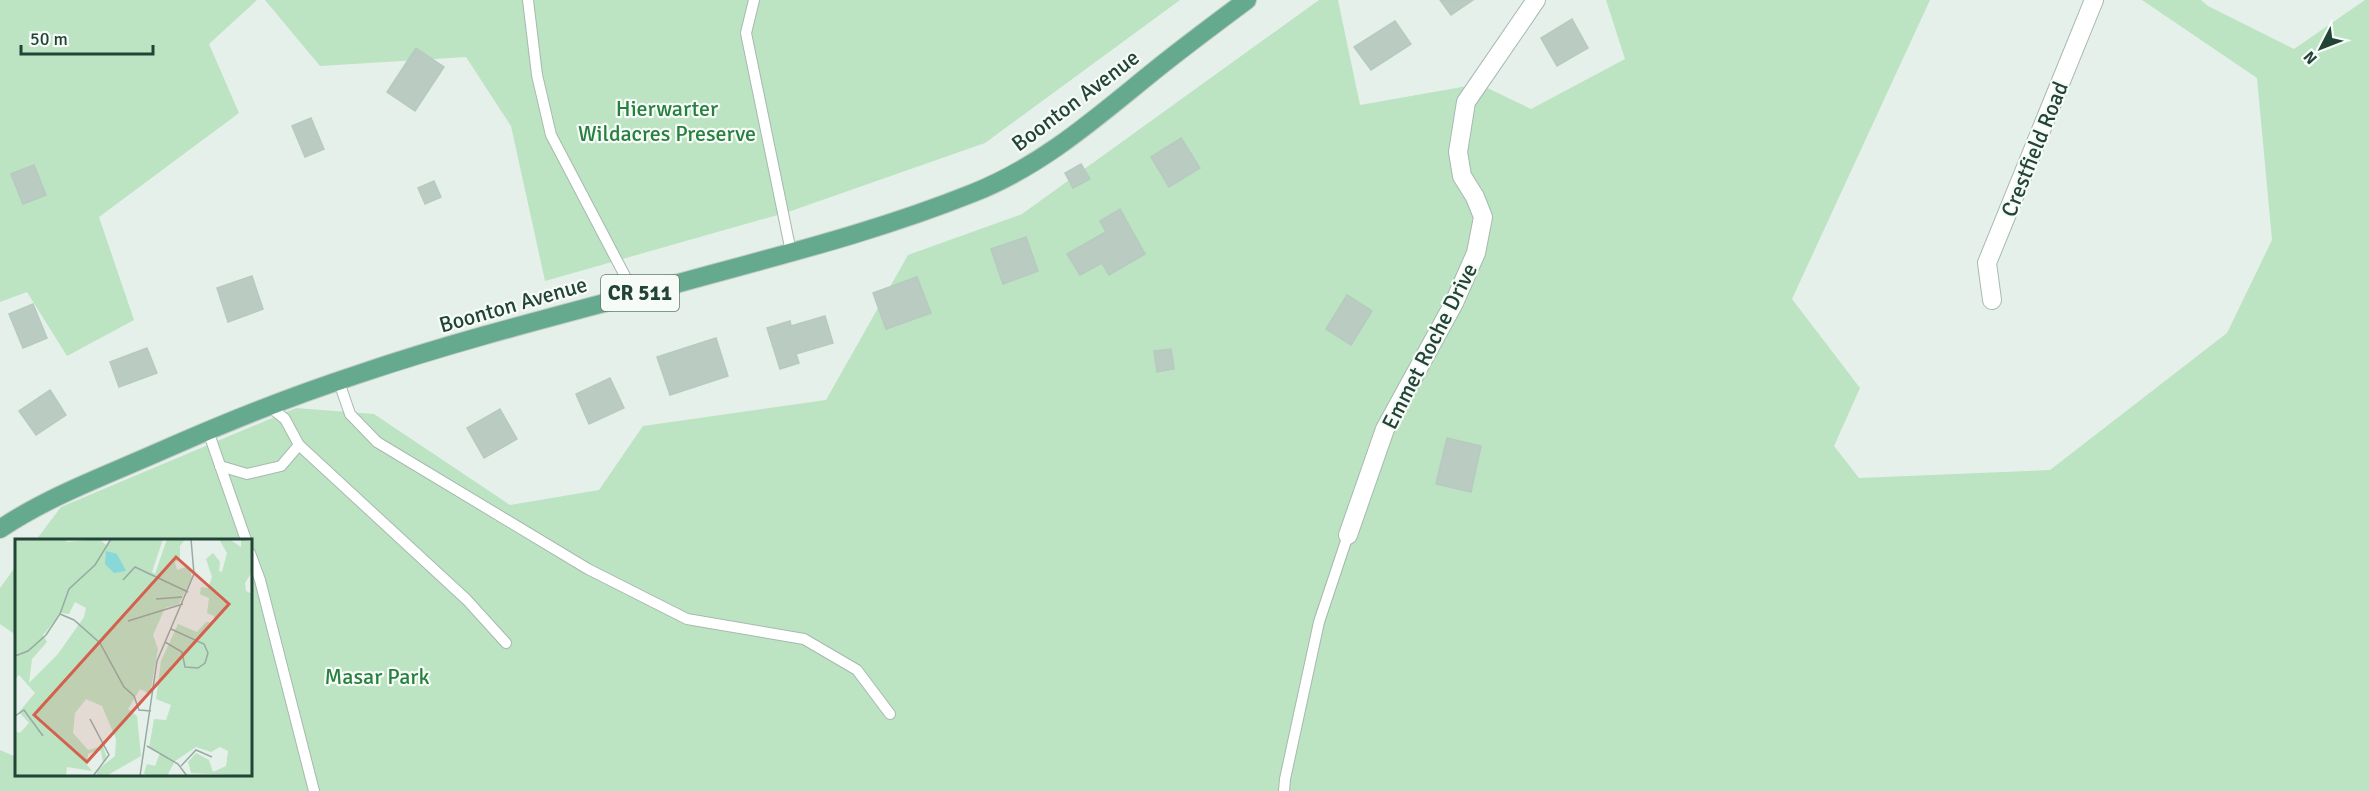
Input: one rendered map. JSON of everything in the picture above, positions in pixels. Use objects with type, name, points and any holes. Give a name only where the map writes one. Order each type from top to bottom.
[{"type":"main road","name":"Boonton Avenue","points":[[0,529],[52,499],[292,397],[459,344],[881,226],[974,193],[1039,160],[1247,0]]},
{"type":"street","name":"Emmet Roche Drive","points":[[1348,535],[1385,429],[1454,303],[1476,253],[1483,217],[1475,197],[1462,176],[1458,152],[1466,102],[1536,0]]},
{"type":"street","name":"Crestfield Road","points":[[1992,300],[1987,264],[2094,0]]},
{"type":"lane","points":[[528,0],[537,75],[551,135],[634,295]]},
{"type":"lane","points":[[754,0],[746,33],[791,252]]},
{"type":"lane","points":[[339,382],[350,414],[377,442],[588,569],[687,619],[804,639],[857,670],[890,714]]},
{"type":"lane","points":[[285,419],[292,397]]},
{"type":"lane","points":[[269,406],[285,419],[299,445],[467,600],[506,644]]},
{"type":"lane","points":[[208,431],[246,539]]},
{"type":"lane","points":[[220,466],[247,474],[280,466],[299,445]]},
{"type":"lane","points":[[1284,791],[1319,622],[1348,535]]},
{"type":"lane","points":[[252,558],[260,580],[314,791]]},
{"type":"green space","points":[[0,0],[257,0],[209,44],[239,113],[99,217],[134,320],[67,356],[27,292],[0,302]]},
{"type":"green space","name":"Hierwarter Wildacres Preserve","points":[[265,0],[1180,0],[985,143],[788,212],[545,281],[511,126],[466,57],[320,66]]},
{"type":"green space","name":"Masar Park","points":[[1319,0],[1338,0],[1360,105],[1479,84],[1531,109],[1625,59],[1606,0],[1930,0],[1792,299],[1860,388],[1834,446],[1859,478],[2050,470],[2227,333],[2272,240],[2257,78],[2142,0],[2201,0],[2208,6],[2294,49],[2365,0],[2369,0],[2369,791],[0,791],[0,750],[15,757],[15,776],[252,776],[252,539],[37,539],[61,507],[296,408],[374,414],[510,505],[599,490],[643,426],[826,400],[908,255],[1022,214]]},
{"type":"green space","points":[[15,567],[15,634],[0,624],[0,588]]},
{"type":"building","points":[[1440,0],[1473,0],[1451,15]]},
{"type":"building","points":[[1572,19],[1588,48],[1557,66],[1541,38]]},
{"type":"building","points":[[1395,21],[1411,44],[1371,70],[1354,47]]},
{"type":"building","points":[[416,48],[444,67],[415,111],[387,92]]},
{"type":"building","points":[[311,118],[324,149],[305,157],[292,126]]},
{"type":"building","points":[[1181,138],[1200,168],[1169,187],[1151,157]]},
{"type":"building","points":[[1081,164],[1090,179],[1073,188],[1065,173]]},
{"type":"building","points":[[34,165],[46,195],[23,204],[11,174]]},
{"type":"building","points":[[434,181],[441,197],[425,204],[418,188]]},
{"type":"building","points":[[1120,209],[1145,254],[1109,275],[1102,263],[1080,275],[1067,254],[1106,232],[1100,221]]},
{"type":"building","points":[[1026,237],[1038,271],[1003,284],[991,249]]},
{"type":"building","points":[[252,276],[263,309],[228,322],[217,288]]},
{"type":"building","points":[[917,277],[931,313],[886,329],[873,293]]},
{"type":"building","points":[[1347,295],[1372,311],[1351,345],[1326,329]]},
{"type":"building","points":[[33,304],[47,338],[23,348],[9,314]]},
{"type":"building","points":[[825,316],[833,343],[796,354],[799,363],[780,369],[767,328],[790,321],[791,326]]},
{"type":"building","points":[[716,338],[728,376],[670,395],[657,357]]},
{"type":"building","points":[[147,348],[157,373],[119,387],[110,362]]},
{"type":"building","points":[[1171,349],[1174,369],[1157,372],[1154,351]]},
{"type":"building","points":[[610,378],[624,408],[589,424],[576,394]]},
{"type":"building","points":[[50,390],[66,415],[36,435],[19,411]]},
{"type":"building","points":[[500,409],[517,439],[484,458],[467,428]]},
{"type":"building","points":[[1447,438],[1481,446],[1471,492],[1436,484]]}]
